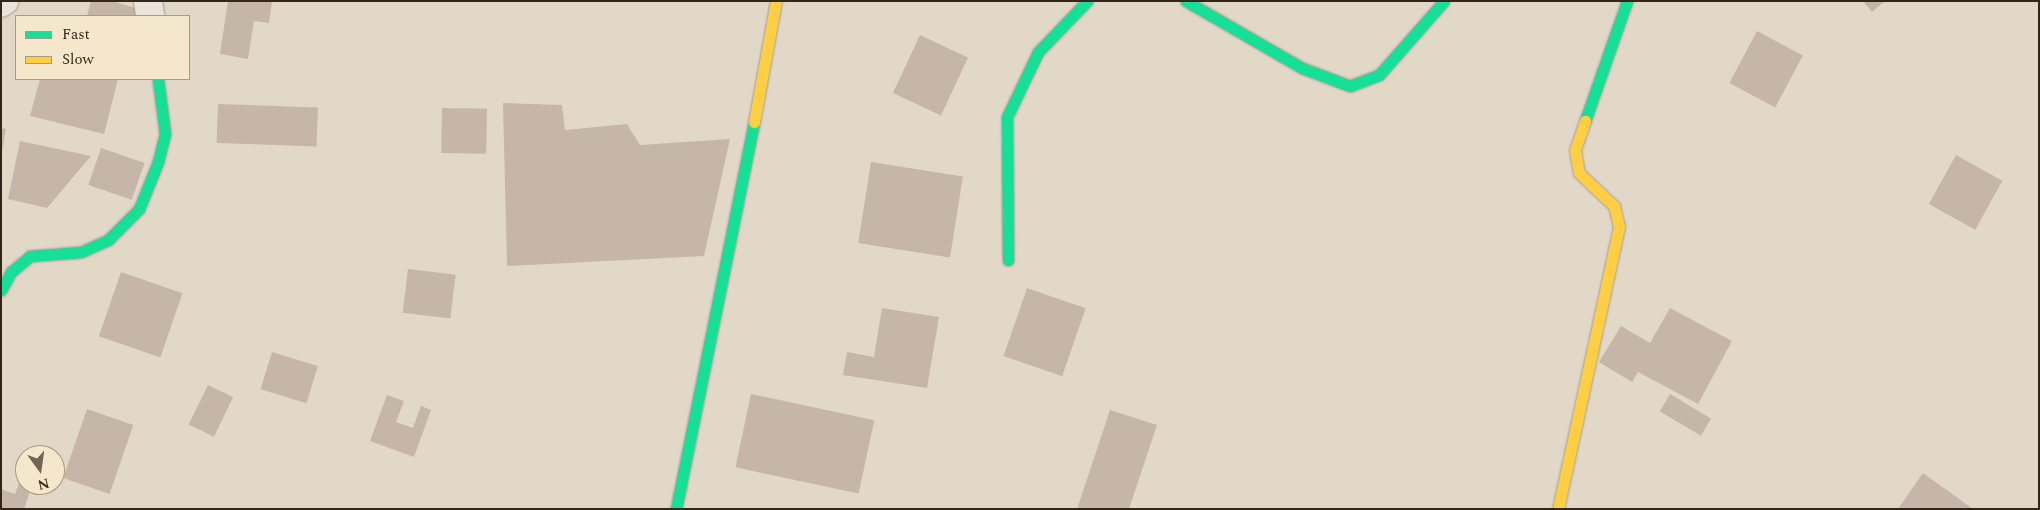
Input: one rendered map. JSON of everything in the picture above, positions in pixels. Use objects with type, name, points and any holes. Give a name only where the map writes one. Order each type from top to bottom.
[{"type":"street","points":[[148,1],[150,15]]},
{"type":"street","points":[[676,509],[751,141],[776,1]]},
{"type":"street","points":[[1008,260],[1007,117],[1038,52],[1087,1]]},
{"type":"street","points":[[1186,1],[1302,68],[1350,86],[1378,76],[1444,1]]},
{"type":"street","points":[[1558,509],[1619,227],[1619,218],[1614,206],[1579,173],[1575,150],[1627,1]]},
{"type":"street","points":[[1,290],[11,272],[30,256],[81,252],[108,240],[139,209],[158,162],[165,134],[158,80]]},
{"type":"building","points":[[91,1],[112,1],[143,10],[144,15],[87,15]]},
{"type":"building","points":[[228,1],[272,1],[269,23],[254,21],[248,59],[220,54]]},
{"type":"building","points":[[1863,1],[1885,1],[1872,12]]},
{"type":"building","points":[[1757,31],[1803,55],[1775,108],[1729,83]]},
{"type":"building","points":[[920,35],[968,57],[941,115],[893,93]]},
{"type":"building","points":[[40,80],[118,80],[104,134],[30,116]]},
{"type":"building","points":[[503,103],[562,105],[565,130],[627,124],[640,145],[730,139],[704,256],[507,266]]},
{"type":"building","points":[[218,104],[318,107],[317,146],[217,143]]},
{"type":"building","points":[[442,108],[487,109],[486,154],[441,153]]},
{"type":"building","points":[[1,128],[6,129],[2,151],[1,151]]},
{"type":"building","points":[[20,141],[91,156],[47,208],[8,199]]},
{"type":"building","points":[[101,148],[144,163],[132,200],[88,185]]},
{"type":"building","points":[[1956,155],[2002,181],[1975,230],[1929,204]]},
{"type":"building","points":[[871,162],[963,177],[950,258],[858,243]]},
{"type":"building","points":[[408,269],[456,275],[450,319],[403,313]]},
{"type":"building","points":[[121,272],[182,293],[160,357],[99,336]]},
{"type":"building","points":[[1027,288],[1086,308],[1062,376],[1004,356]]},
{"type":"building","points":[[882,308],[939,317],[927,388],[843,375],[847,352],[874,357]]},
{"type":"building","points":[[1670,308],[1732,341],[1698,404],[1638,372],[1632,382],[1599,362],[1621,326],[1650,343]]},
{"type":"building","points":[[272,352],[318,366],[307,403],[261,389]]},
{"type":"building","points":[[208,385],[233,397],[214,437],[189,425]]},
{"type":"building","points":[[751,394],[874,420],[859,494],[735,467]]},
{"type":"building","points":[[1670,394],[1711,419],[1701,436],[1660,411]]},
{"type":"building","points":[[387,395],[404,401],[396,422],[413,428],[421,406],[431,410],[414,457],[370,441]]},
{"type":"building","points":[[87,409],[133,425],[110,494],[65,479],[65,473]]},
{"type":"building","points":[[1110,410],[1157,425],[1129,509],[1077,509]]},
{"type":"building","points":[[1923,473],[1973,509],[1898,509]]},
{"type":"building","points":[[1,489],[15,495],[29,495],[24,509],[1,509]]},
{"type":"traffic: fast","points":[[1008,260],[1007,117],[1038,52],[1087,1]]},
{"type":"traffic: fast","points":[[1186,1],[1302,68],[1350,86],[1379,75],[1444,1]]},
{"type":"traffic: fast","points":[[1585,121],[1627,1]]},
{"type":"traffic: fast","points":[[1,290],[11,272],[30,256],[81,252],[108,240],[139,209],[158,162],[165,134],[158,80]]},
{"type":"traffic: fast","points":[[676,509],[754,122]]},
{"type":"traffic: slow","points":[[754,122],[776,1]]},
{"type":"traffic: slow","points":[[1558,509],[1619,227],[1614,206],[1579,173],[1575,150],[1585,121]]}]
